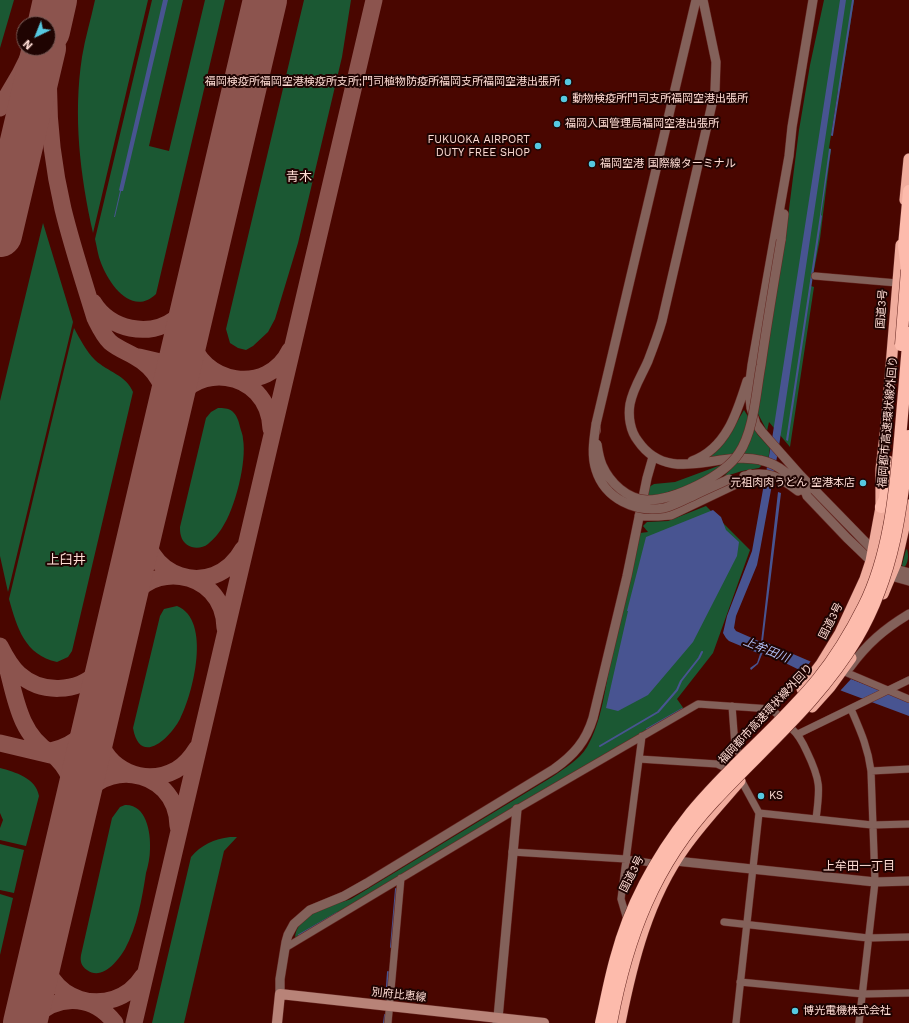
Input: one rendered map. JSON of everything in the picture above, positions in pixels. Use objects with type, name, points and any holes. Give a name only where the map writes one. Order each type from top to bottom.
[{"type":"highway","name":"国道3号","points":[[595,1023],[615,948],[626,916],[651,863],[689,809],[726,768],[746,750],[778,716],[811,678],[831,649],[848,620],[865,579],[871,561],[881,507],[881,469],[886,427],[897,283],[909,159]]},
{"type":"highway","points":[[907,270],[904,246],[909,191]]},
{"type":"highway","points":[[881,507],[885,499],[889,462],[909,246]]},
{"type":"highway","name":"福岡都市高速環状線外回り","points":[[601,1023],[616,957],[622,938],[640,894],[659,858],[683,824],[706,797],[818,680],[850,633],[870,592],[882,555],[901,474],[902,420],[909,333]]},
{"type":"highway","points":[[610,1023],[630,942],[648,897],[667,863],[690,830],[713,802],[826,684],[847,655],[864,626],[881,589],[891,556],[901,509],[901,474],[909,436]]},
{"type":"highway","points":[[901,474],[909,461]]},
{"type":"highway","points":[[620,1023],[630,974],[658,892],[676,861],[704,823],[741,780],[795,731],[843,673],[879,604],[893,572],[901,547],[909,506]]},
{"type":"main road","name":"別府比恵線","points":[[280,994],[498,1020],[544,1023]]},
{"type":"main road","points":[[277,1023],[280,994]]},
{"type":"street","points":[[696,0],[596,424],[593,455],[595,469],[607,490],[615,498],[623,503],[644,509],[654,509],[675,505],[729,479],[750,474],[766,474],[780,478],[806,496],[871,561],[909,581]]},
{"type":"street","points":[[703,0],[716,62],[715,91],[662,321],[651,353],[633,394],[630,418],[633,432],[641,446],[653,457],[667,463],[682,464],[702,464],[741,458],[761,460],[780,468],[793,479],[806,493],[806,496]]},
{"type":"street","points":[[682,464],[701,458],[723,438],[740,405],[752,364],[786,173],[813,0]]},
{"type":"street","points":[[809,27],[819,0]]},
{"type":"street","points":[[596,424],[597,444],[601,463],[609,477],[620,490],[633,497],[647,500],[669,497],[714,477],[732,463],[745,444],[753,414],[781,240],[786,173]]},
{"type":"street","points":[[815,276],[897,283]]},
{"type":"street","points":[[752,364],[749,389],[751,408],[756,424],[801,476],[860,535],[893,572],[909,574]]},
{"type":"street","points":[[280,994],[280,979],[285,946],[290,930],[299,919],[310,910],[338,899],[360,887],[554,769],[580,747],[590,728],[593,718],[627,576],[647,478],[653,457]]},
{"type":"street","points":[[639,516],[671,515],[736,484],[750,474]]},
{"type":"street","points":[[909,614],[881,632],[843,673],[885,692],[909,699]]},
{"type":"street","points":[[816,819],[819,792],[816,770],[795,731],[851,709],[909,680]]},
{"type":"street","points":[[285,946],[698,704],[771,709],[778,716]]},
{"type":"street","points":[[732,706],[735,746],[740,755]]},
{"type":"street","points":[[851,709],[866,743],[871,771],[875,882],[859,1023]]},
{"type":"street","points":[[626,916],[621,899],[642,736]]},
{"type":"street","points":[[639,759],[717,764],[726,768]]},
{"type":"street","points":[[871,771],[909,769]]},
{"type":"street","points":[[736,1023],[759,813],[741,780]]},
{"type":"street","points":[[498,1020],[517,809]]},
{"type":"street","points":[[759,813],[872,825],[909,824]]},
{"type":"street","points":[[512,852],[626,859],[651,863]]},
{"type":"street","points":[[676,861],[875,882],[909,881]]},
{"type":"street","points":[[388,1023],[401,878]]},
{"type":"street","points":[[724,922],[868,938],[909,937]]},
{"type":"street","points":[[740,982],[862,994],[909,993]]},
{"type":"green space","points":[[0,0],[14,0],[0,48]]},
{"type":"green space","points":[[95,0],[148,0],[93,233],[81,167],[78,101],[82,57]]},
{"type":"green space","points":[[152,0],[183,0],[149,146],[169,151],[205,0],[225,0],[156,294],[147,300],[138,302],[130,300],[122,295],[110,280],[100,260],[95,239]]},
{"type":"green space","points":[[304,0],[351,0],[342,57],[298,243],[275,319],[268,332],[253,346],[246,350],[238,348],[230,343],[226,329]]},
{"type":"green space","points":[[824,0],[854,0],[829,148],[831,149],[820,239],[811,286],[814,287],[790,447],[769,422],[767,431],[756,410],[788,217],[799,130],[810,65]]},
{"type":"green space","points":[[43,223],[73,322],[8,592],[0,556],[0,401]]},
{"type":"green space","points":[[74,328],[83,345],[95,360],[126,382],[133,392],[72,651],[68,657],[57,662],[37,653],[30,647],[19,630],[9,599]]},
{"type":"green space","points":[[218,408],[230,410],[235,414],[238,421],[243,436],[244,449],[242,472],[235,498],[227,520],[221,530],[208,544],[196,548],[188,546],[185,543],[180,534],[180,527],[206,418],[211,412]]},
{"type":"green space","points":[[744,410],[749,418],[734,457],[707,460],[726,440]]},
{"type":"green space","points":[[753,427],[770,448],[768,460],[743,455]]},
{"type":"green space","points":[[740,460],[762,465],[759,468],[742,471],[723,477]]},
{"type":"green space","points":[[729,462],[698,483],[658,495],[646,495],[649,487],[654,484],[675,482]]},
{"type":"green space","points":[[706,506],[750,550],[713,653],[677,699],[684,709],[295,939],[297,930],[301,923],[308,917],[325,908],[351,899],[552,777],[571,764],[584,752],[592,737],[600,715],[614,643],[640,533],[648,532],[643,526],[647,522],[668,521]]},
{"type":"green space","points":[[907,549],[908,559],[904,568],[902,565]]},
{"type":"green space","points":[[177,606],[188,614],[194,626],[197,641],[194,676],[190,693],[180,719],[169,734],[155,745],[148,747],[142,746],[137,740],[133,728],[160,616],[164,609]]},
{"type":"green space","points":[[0,768],[18,774],[29,780],[34,785],[39,796],[26,846],[0,840],[0,828],[3,820],[0,813]]},
{"type":"green space","points":[[125,805],[138,809],[146,820],[148,827],[150,852],[143,893],[133,932],[125,949],[114,964],[109,968],[98,973],[93,973],[82,965],[81,955],[112,818],[120,807]]},
{"type":"green space","points":[[230,837],[237,837],[224,851],[184,1023],[152,1023],[191,857],[208,843]]},
{"type":"green space","points":[[0,844],[24,850],[14,893],[0,890]]},
{"type":"green space","points":[[0,894],[13,898],[0,955]]},
{"type":"water","points":[[163,0],[168,0],[123,191],[121,191],[114,217],[119,190]]},
{"type":"water","name":"上牟田川","points":[[840,0],[846,0],[779,446],[757,565],[736,616],[734,628],[736,631],[761,642],[778,492],[781,493],[763,641],[851,679],[909,701],[909,716],[842,691],[763,652],[758,664],[751,670],[750,668],[757,663],[760,654],[729,641],[723,633],[727,616],[752,551],[772,439]]},
{"type":"water","points":[[829,149],[831,149],[822,216],[788,441],[786,440]]},
{"type":"water","points":[[713,510],[721,517],[726,530],[739,542],[737,556],[693,642],[648,695],[618,711],[606,708],[627,611],[646,537]]},
{"type":"pier","points":[[811,661],[851,679],[840,691],[802,673]]},
{"type":"waterway","points":[[832,135],[853,0]]},
{"type":"waterway","points":[[600,746],[658,712],[677,690],[681,681],[702,652]]},
{"type":"waterway","points":[[647,729],[682,709]]},
{"type":"waterway","points":[[391,947],[396,889]]},
{"type":"waterway","points":[[299,935],[337,913]]},
{"type":"waterway","points":[[386,999],[388,972]]},
{"type":"waterway","points":[[384,1023],[385,1015]]},
{"type":"taxiway","points":[[56,0],[50,52],[49,105],[53,157],[63,209],[95,318],[110,342],[142,361],[155,374],[160,382],[166,399],[167,418]]},
{"type":"taxiway","points":[[134,1023],[374,0]]},
{"type":"taxiway","points":[[0,108],[29,56]]},
{"type":"taxiway","points":[[0,234],[1,229]]},
{"type":"taxiway","points":[[93,302],[100,312],[120,325],[142,329],[154,328],[165,325],[179,316],[188,306],[197,289]]},
{"type":"taxiway","points":[[191,315],[190,336],[196,353],[207,365],[220,374],[236,379],[251,379],[266,374],[280,365],[290,350]]},
{"type":"taxiway","points":[[139,357],[216,375]]},
{"type":"taxiway","points":[[168,416],[178,397],[192,385],[209,378],[226,378],[243,383],[257,393],[267,409],[271,429]]},
{"type":"taxiway","points":[[144,516],[145,537],[153,554],[165,567],[180,576],[197,578],[214,575],[230,566],[243,549]]},
{"type":"taxiway","points":[[121,615],[131,596],[146,584],[163,577],[180,576],[197,582],[211,592],[221,608],[225,628]]},
{"type":"taxiway","points":[[0,646],[13,668],[19,674],[28,681],[48,688],[70,687],[89,679],[103,667],[113,648]]},
{"type":"taxiway","points":[[6,663],[16,701],[25,725],[40,745],[51,753]]},
{"type":"taxiway","points":[[98,713],[98,735],[102,747],[109,758],[118,766],[139,776],[151,777],[164,775],[176,770],[191,757],[197,748]]},
{"type":"taxiway","points":[[44,752],[61,748],[83,735],[94,721],[98,713]]},
{"type":"taxiway","points":[[0,743],[122,772]]},
{"type":"taxiway","points":[[53,755],[59,760],[70,778],[73,785],[76,807]]},
{"type":"taxiway","points":[[74,815],[84,795],[98,782],[115,776],[133,775],[150,780],[164,790],[174,806],[178,826]]},
{"type":"taxiway","points":[[44,943],[45,963],[53,980],[65,992],[80,999],[97,1002],[114,999],[130,990],[143,976]]},
{"type":"taxiway","points":[[29,1023],[49,1006],[72,1000],[95,1006],[115,1023]]},
{"type":"runway","points":[[51,16],[55,0]]},
{"type":"runway","points":[[25,1023],[265,0]]},
{"type":"runway","points":[[0,235],[42,56]]},
{"type":"place","name":"福岡検疫所福岡空港検疫所支所;門司植物防疫所福岡支所福岡空港出張所","points":[[568,82]]},
{"type":"place","name":"動物検疫所門司支所福岡空港出張所","points":[[564,99]]},
{"type":"place","name":"福岡入国管理局福岡空港出張所","points":[[557,124]]},
{"type":"place","name":"FUKUOKA AIRPORT DUTY FREE SHOP","points":[[538,146]]},
{"type":"place","name":"福岡空港 国際線ターミナル","points":[[592,164]]},
{"type":"place","name":"元祖肉肉うどん 空港本店","points":[[863,483]]},
{"type":"place","name":"KS","points":[[761,796]]},
{"type":"place","name":"博光電機株式会社","points":[[795,1011]]},
{"type":"district","name":"青木","points":[[299,177]]},
{"type":"district","name":"上臼井","points":[[66,560]]},
{"type":"district","name":"上牟田一丁目","points":[[859,866]]}]
